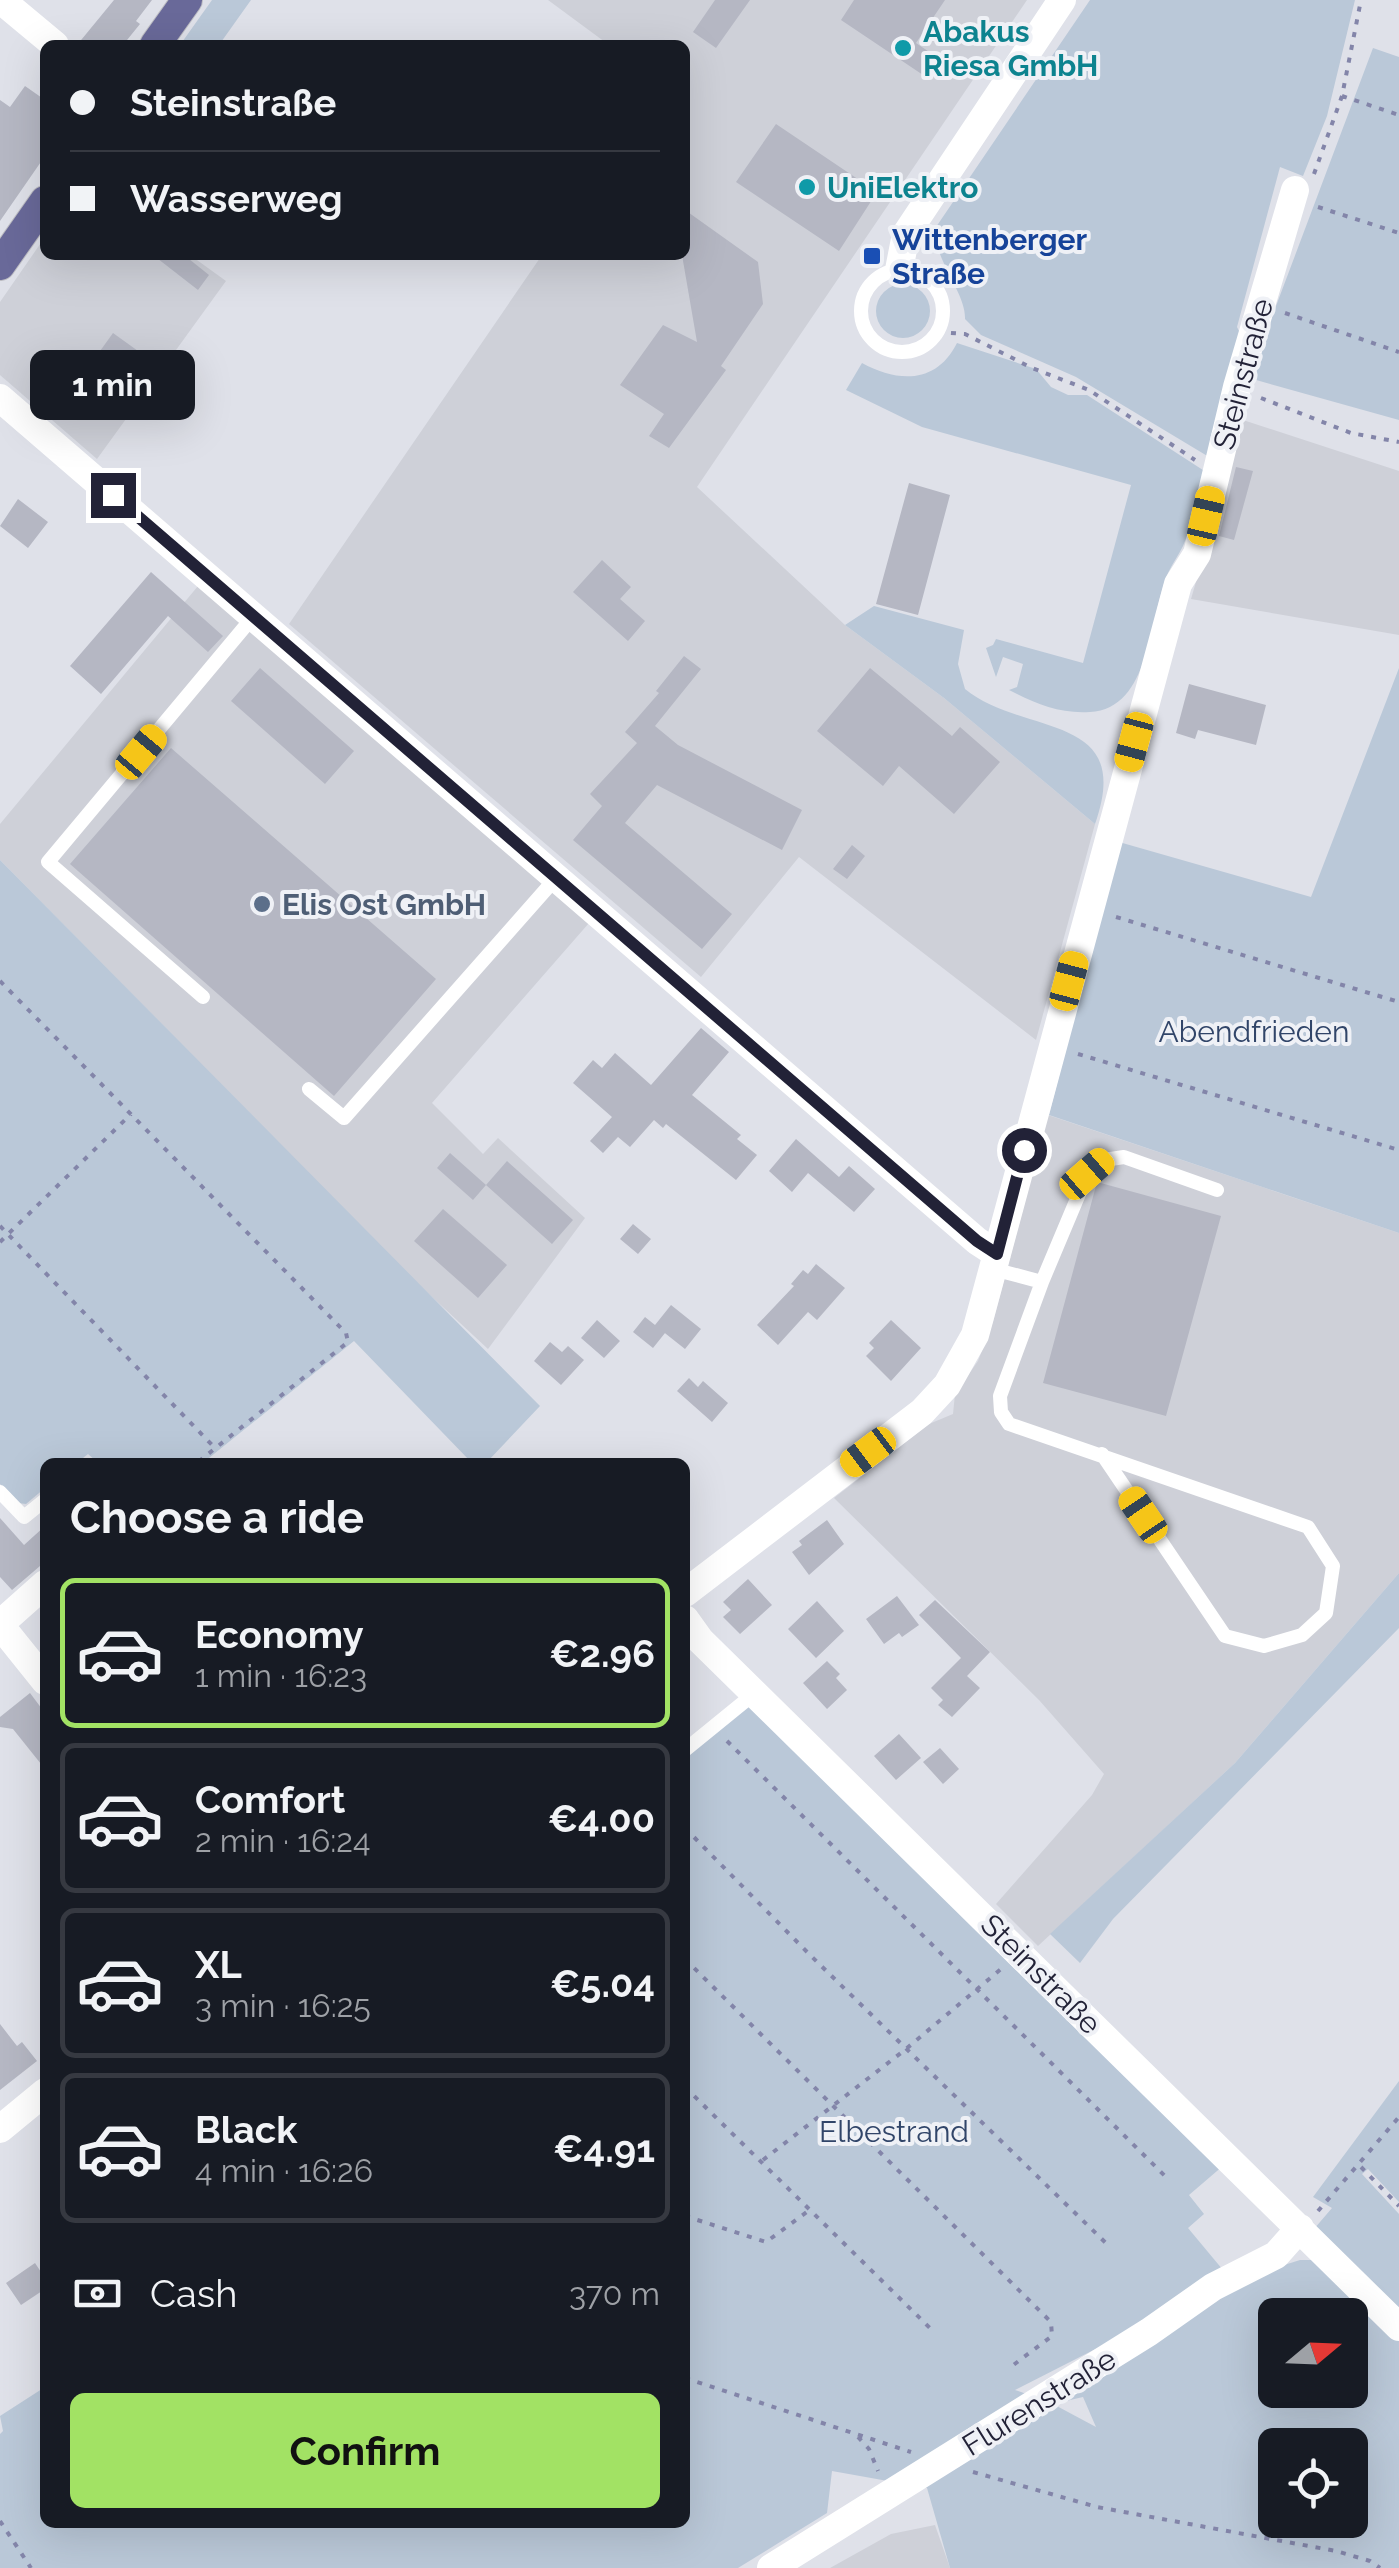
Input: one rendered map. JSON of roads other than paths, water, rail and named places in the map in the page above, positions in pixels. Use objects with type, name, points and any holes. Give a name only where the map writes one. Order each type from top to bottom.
[{"type":"main road","points":[[159,40],[187,0]]},
{"type":"main road","points":[[0,265],[40,208]]},
{"type":"street","points":[[1,0],[49,40]]},
{"type":"street","points":[[898,270],[906,234],[1062,0]]},
{"type":"street","name":"Steinstraße","points":[[690,1589],[922,1412],[962,1361],[974,1335],[1178,584],[1196,554],[1237,387],[1294,194]]},
{"type":"street","points":[[0,398],[977,1241],[995,1262]]},
{"type":"street","points":[[40,1589],[0,1625],[40,1675]]},
{"type":"street","name":"Steinstraße","points":[[690,1626],[1399,2326]]},
{"type":"street","points":[[0,2129],[40,2096]]},
{"type":"street","name":"Flurenstraße","points":[[770,2568],[1149,2332],[1213,2287],[1276,2255],[1300,2228]]},
{"type":"lane","points":[[898,270],[920,274],[937,289],[944,310],[938,332],[922,348],[900,353],[879,346],[864,329],[861,306],[869,286],[887,272],[898,270]]},
{"type":"lane","points":[[203,997],[48,862],[254,616]]},
{"type":"lane","points":[[309,1089],[344,1118],[556,878]]},
{"type":"lane","points":[[1102,1454],[1225,1636],[1264,1646],[1302,1635],[1326,1613],[1333,1566],[1308,1527],[1102,1454],[1009,1424],[1001,1412],[1000,1396],[1087,1174],[1104,1160],[1124,1157],[1218,1190]]},
{"type":"lane","points":[[995,1262],[1042,1282]]},
{"type":"lane","points":[[0,1492],[24,1518],[40,1504]]},
{"type":"lane","points":[[690,1746],[755,1693]]},
{"type":"place","name":"Abakus Riesa GmbH","points":[[903,48]]},
{"type":"place","name":"UniElektro","points":[[807,187]]},
{"type":"place","name":"Wittenberger Straße","points":[[872,256]]},
{"type":"place","name":"Elis Ost GmbH","points":[[262,904]]},
{"type":"park label","name":"Abendfrieden","points":[[1254,1031]]},
{"type":"park label","name":"Elbestrand","points":[[894,2131]]}]
